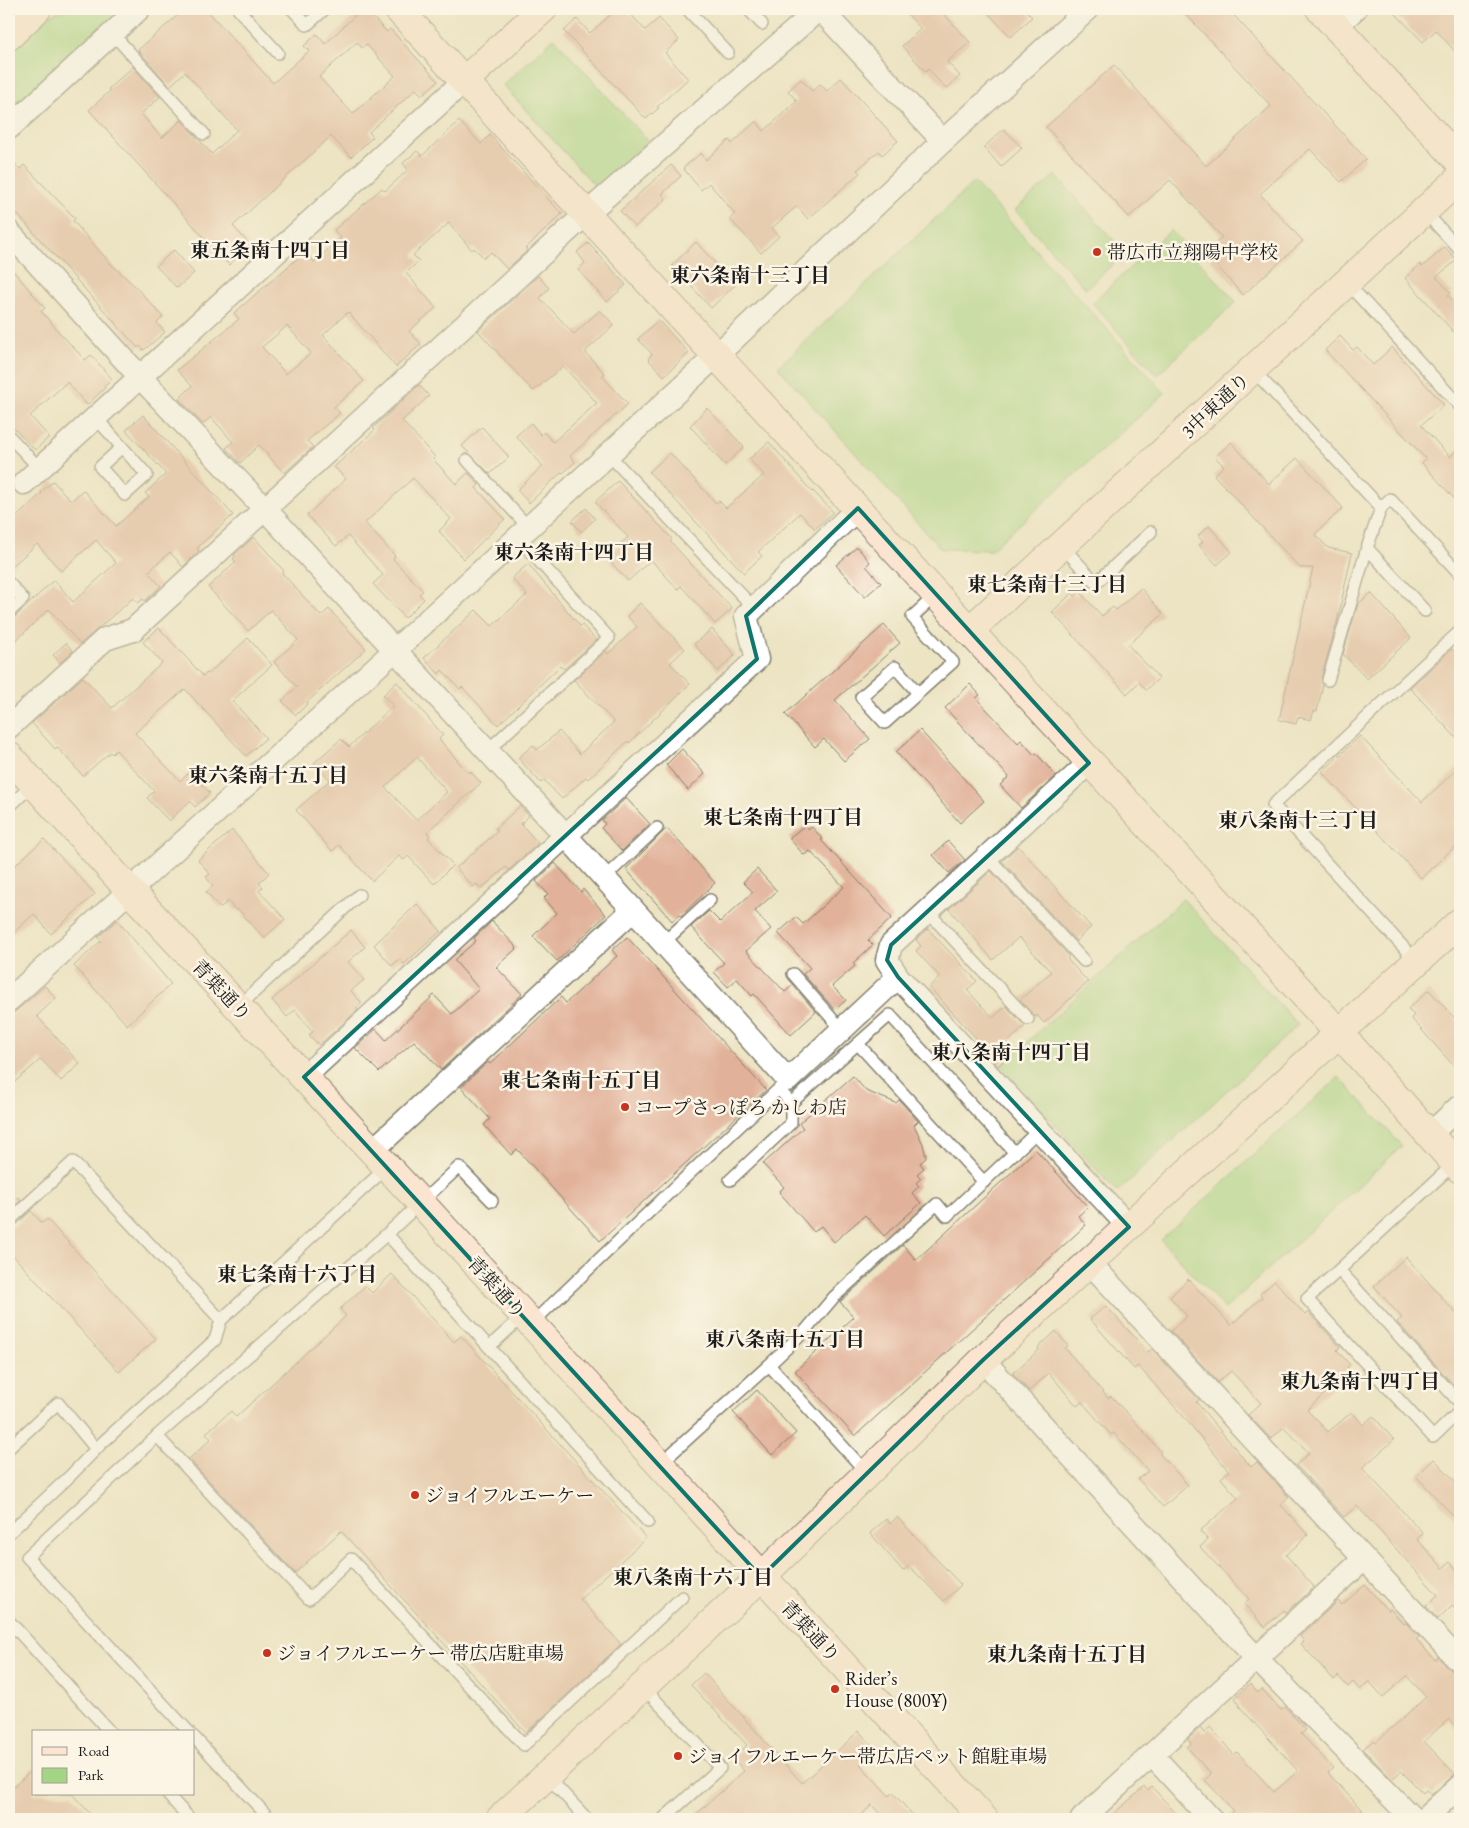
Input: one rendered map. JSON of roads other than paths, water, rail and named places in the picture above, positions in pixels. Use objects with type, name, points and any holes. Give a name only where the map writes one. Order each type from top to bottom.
[{"type":"street","points":[[9,36],[37,9]]},
{"type":"street","points":[[9,128],[139,9]]},
{"type":"street","points":[[398,9],[1339,1033],[1458,1166]]},
{"type":"street","points":[[32,476],[543,9]]},
{"type":"street","points":[[9,727],[105,639],[133,630],[586,214],[820,9],[943,141]]},
{"type":"street","points":[[9,1000],[609,455],[943,141],[1088,9]]},
{"type":"street","points":[[1337,15],[1458,160]]},
{"type":"street","name":"3中東通り","points":[[969,631],[1424,211],[1458,160]]},
{"type":"street","points":[[9,232],[140,377],[566,836],[663,943],[784,1085],[850,1037],[898,977]]},
{"type":"street","points":[[304,1077],[757,659],[746,616],[858,508]]},
{"type":"street","name":"青葉通り","points":[[9,756],[130,891],[380,1159],[984,1819]]},
{"type":"street","points":[[1089,763],[891,945],[887,960],[898,977],[1129,1227]]},
{"type":"street","points":[[380,1159],[633,910]]},
{"type":"street","points":[[500,1819],[761,1577],[983,1360],[1460,922]]},
{"type":"street","points":[[1429,1135],[1460,1106]]},
{"type":"street","points":[[1090,1263],[1460,1662]]},
{"type":"street","points":[[983,1360],[1257,1659],[1413,1819]]},
{"type":"street","points":[[1082,1819],[1364,1560]]},
{"type":"street","points":[[1152,1755],[1211,1819]]},
{"type":"street","points":[[1424,1819],[1460,1786]]},
{"type":"lane","points":[[238,9],[278,53]]},
{"type":"lane","points":[[292,9],[307,25],[324,9]]},
{"type":"lane","points":[[687,9],[728,53]]},
{"type":"lane","points":[[748,9],[762,24]]},
{"type":"lane","points":[[112,33],[204,134]]},
{"type":"lane","points":[[1424,211],[1460,250]]},
{"type":"lane","points":[[1346,283],[1460,406]]},
{"type":"lane","points":[[1253,370],[1381,508]]},
{"type":"lane","points":[[96,418],[122,447]]},
{"type":"lane","points":[[9,436],[32,476]]},
{"type":"lane","points":[[609,455],[754,608]]},
{"type":"lane","points":[[467,460],[609,638],[487,751]]},
{"type":"lane","points":[[1328,680],[1367,548],[1381,508],[1390,498],[1460,574]]},
{"type":"lane","points":[[1062,546],[1096,583],[1151,532]]},
{"type":"lane","points":[[1367,548],[1425,610]]},
{"type":"lane","points":[[9,583],[23,599],[9,612]]},
{"type":"lane","points":[[918,693],[895,666],[862,697],[885,723],[953,662],[912,617],[936,595]]},
{"type":"lane","points":[[1417,962],[1272,805],[1460,631]]},
{"type":"lane","points":[[9,807],[33,784]]},
{"type":"lane","points":[[604,878],[657,828]]},
{"type":"lane","points":[[987,856],[1084,961]]},
{"type":"lane","points":[[238,1007],[358,895]]},
{"type":"lane","points":[[663,943],[710,900]]},
{"type":"lane","points":[[927,911],[1028,1019]]},
{"type":"lane","points":[[793,974],[984,1182]]},
{"type":"lane","points":[[791,1103],[850,1037],[890,1015],[1015,1153]]},
{"type":"lane","points":[[489,1347],[527,1320],[784,1085],[791,1103],[791,1123],[730,1180]]},
{"type":"lane","points":[[659,1465],[806,1330],[834,1296],[938,1204],[947,1216],[1040,1130]]},
{"type":"lane","points":[[9,1533],[96,1449],[215,1340],[221,1320],[380,1159]]},
{"type":"lane","points":[[9,1221],[73,1162],[221,1320]]},
{"type":"lane","points":[[1458,1166],[1307,1299],[1433,1437],[1460,1411]]},
{"type":"lane","points":[[187,1730],[27,1557],[157,1436],[388,1234],[459,1167],[492,1201]]},
{"type":"lane","points":[[388,1234],[648,1522]]},
{"type":"lane","points":[[1339,1270],[1460,1403]]},
{"type":"lane","points":[[769,1365],[867,1473]]},
{"type":"lane","points":[[9,1448],[58,1403],[96,1449]]},
{"type":"lane","points":[[157,1436],[309,1599],[351,1559],[524,1745],[682,1597]]},
{"type":"lane","points":[[9,1621],[108,1730]]},
{"type":"lane","points":[[643,1687],[720,1768],[663,1819]]},
{"type":"lane","points":[[195,1738],[270,1819]]},
{"type":"lane","points":[[547,1776],[587,1819]]},
{"type":"lane","points":[[169,1796],[190,1819]]},
{"type":"place","name":"帯広市立翔陽中学校","points":[[1097,252]]},
{"type":"place","name":"コープさっぽろ かしわ店","points":[[625,1107]]},
{"type":"place","name":"ジョイフルエーケー","points":[[415,1495]]},
{"type":"place","name":"ジョイフルエーケー 帯広店駐車場","points":[[267,1653]]},
{"type":"place","name":"Rider’s House (800¥)","points":[[835,1689]]},
{"type":"place","name":"ジョイフルエーケー帯広店ペット館駐車場","points":[[678,1756]]},
{"type":"district","name":"東五条南十四丁目","points":[[270,250]]},
{"type":"district","name":"東六条南十三丁目","points":[[750,275]]},
{"type":"district","name":"東六条南十四丁目","points":[[574,552]]},
{"type":"district","name":"東七条南十三丁目","points":[[1047,584]]},
{"type":"district","name":"東六条南十五丁目","points":[[268,775]]},
{"type":"district","name":"東七条南十四丁目","points":[[783,817]]},
{"type":"district","name":"東八条南十三丁目","points":[[1298,820]]},
{"type":"district","name":"東八条南十四丁目","points":[[1011,1052]]},
{"type":"district","name":"東七条南十五丁目","points":[[581,1080]]},
{"type":"district","name":"東七条南十六丁目","points":[[297,1274]]},
{"type":"district","name":"東八条南十五丁目","points":[[785,1339]]},
{"type":"district","name":"東九条南十四丁目","points":[[1360,1381]]},
{"type":"district","name":"東八条南十六丁目","points":[[693,1577]]},
{"type":"district","name":"東九条南十五丁目","points":[[1067,1654]]}]
